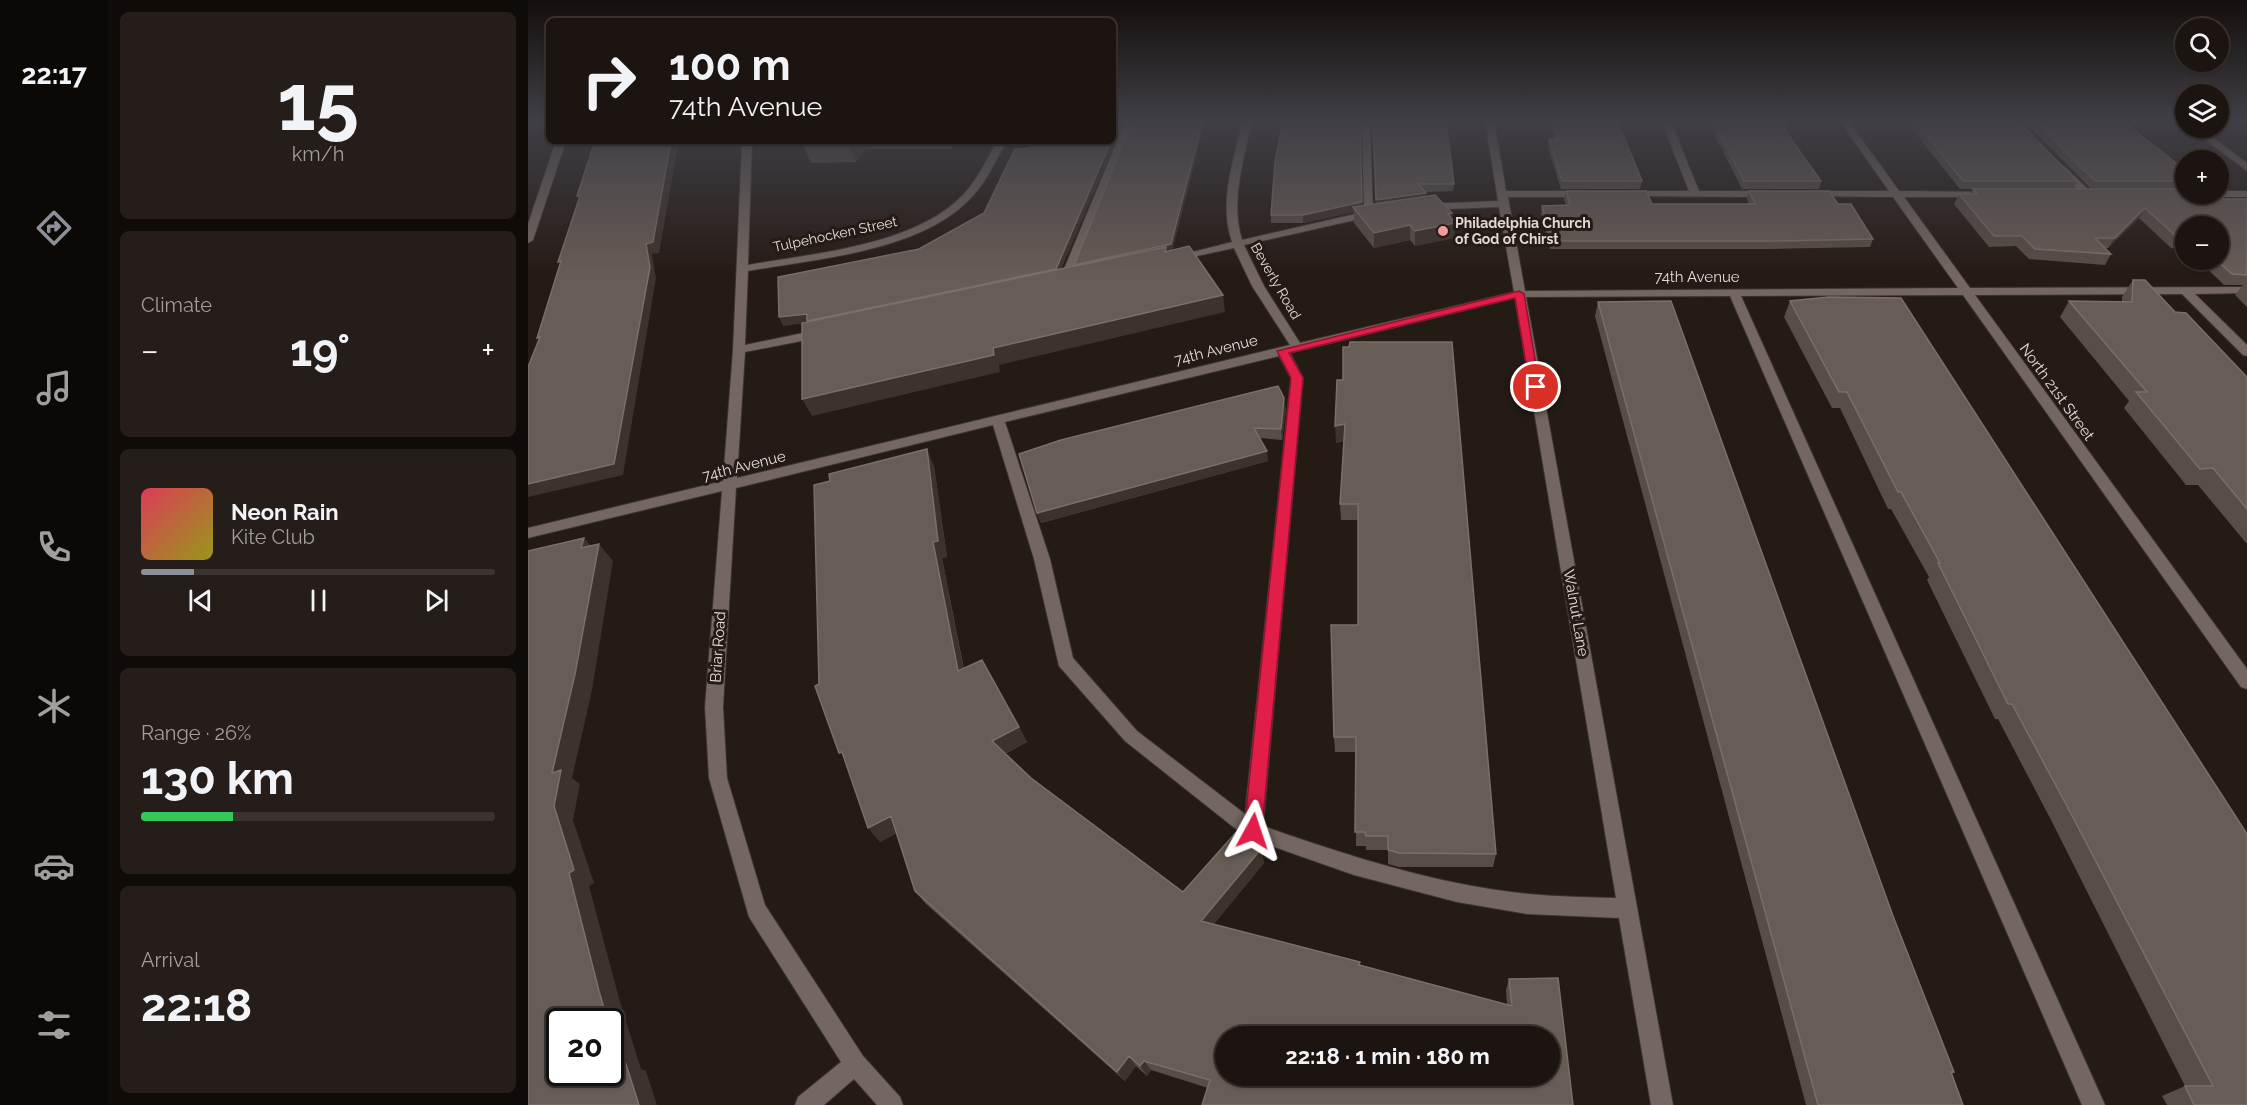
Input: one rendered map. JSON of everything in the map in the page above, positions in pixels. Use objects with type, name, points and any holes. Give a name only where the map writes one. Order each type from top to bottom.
[{"type":"street","points":[[528,240],[551,172]]},
{"type":"street","name":"Briar Road","points":[[746,172],[739,350],[714,706],[718,778],[756,910],[855,1064],[892,1105]]},
{"type":"street","name":"Tulpehocken Street","points":[[741,269],[872,244],[939,220],[960,204],[975,187],[984,172]]},
{"type":"street","points":[[1065,281],[1110,172]]},
{"type":"street","name":"Beverly Road","points":[[1239,172],[1231,219],[1238,244],[1290,349],[1297,378],[1253,831]]},
{"type":"street","points":[[1157,261],[1375,213],[1371,172]]},
{"type":"street","name":"Walnut Lane","points":[[1498,172],[1662,1105]]},
{"type":"street","points":[[1686,172],[1695,194]]},
{"type":"street","name":"North 21st Street","points":[[1881,172],[1963,291],[2247,682]]},
{"type":"street","points":[[2065,172],[2087,194]]},
{"type":"street","points":[[1414,208],[1503,199],[1593,194]]},
{"type":"street","points":[[1616,194],[1779,194]]},
{"type":"street","points":[[1802,194],[2004,194]]},
{"type":"street","points":[[2075,194],[2098,194]]},
{"type":"street","points":[[2229,194],[2247,194]]},
{"type":"street","name":"74th Avenue","points":[[528,533],[728,487],[1519,294],[2247,290]]},
{"type":"street","points":[[2186,291],[2247,352]]},
{"type":"street","points":[[1734,293],[2094,1105]]},
{"type":"street","points":[[739,350],[832,330]]},
{"type":"street","points":[[998,420],[1042,559],[1065,661],[1131,736],[1253,831],[1329,859],[1421,884],[1527,904],[1628,908]]},
{"type":"street","points":[[806,1105],[855,1064]]},
{"type":"building","points":[[585,172],[666,172],[653,242],[646,244],[650,267],[614,464],[528,484],[528,367],[540,337],[537,338],[561,261],[558,262],[580,196],[577,196]]},
{"type":"building","points":[[1004,172],[1098,172],[1056,269],[807,321],[807,314],[779,317],[778,277],[919,249],[984,213]]},
{"type":"building","points":[[1112,172],[1190,172],[1171,244],[1074,265]]},
{"type":"building","points":[[1274,172],[1361,172],[1362,202],[1303,215],[1271,215]]},
{"type":"building","points":[[1375,172],[1452,172],[1454,184],[1418,184],[1426,193],[1376,200]]},
{"type":"building","points":[[1559,172],[1638,172],[1642,181],[1562,181]]},
{"type":"building","points":[[1739,172],[1814,172],[1821,181],[1744,181]]},
{"type":"building","points":[[1955,172],[2068,172],[2077,181],[1963,181]]},
{"type":"building","points":[[2086,172],[2175,172],[2175,181],[2095,181]]},
{"type":"building","points":[[1973,189],[2175,189],[2175,204],[2229,204],[2229,199],[2247,199],[2247,275],[2232,274],[2227,270],[2229,216],[2175,216],[2175,235],[2145,208],[2115,238],[2095,238],[2111,254],[2035,249],[2022,236],[1994,236],[1959,194],[1977,194]]},
{"type":"building","points":[[1566,191],[1646,191],[1652,204],[1755,204],[1749,191],[1829,191],[1838,204],[1851,204],[1873,239],[1551,241],[1542,206],[1570,205]]},
{"type":"building","points":[[1435,195],[1452,213],[1448,214],[1455,223],[1415,231],[1410,225],[1374,233],[1353,207]]},
{"type":"building","points":[[1189,246],[1223,295],[993,348],[994,355],[802,399],[802,323],[1166,247],[1165,252]]},
{"type":"building","points":[[2133,280],[2145,280],[2175,312],[2186,313],[2247,377],[2247,509],[2213,468],[2200,469],[2136,392],[2147,392],[2069,301],[2132,302]]},
{"type":"building","points":[[1829,297],[1901,298],[2247,834],[2247,1105],[2194,1105],[2185,1086],[2213,1086],[2067,806],[2012,704],[2008,704],[1938,563],[1940,563],[1901,492],[1898,492],[1847,392],[1839,392],[1790,301]]},
{"type":"building","points":[[1671,301],[1893,916],[1954,1072],[1951,1072],[1963,1105],[1818,1105],[1598,302]]},
{"type":"building","points":[[1350,342],[1452,342],[1496,854],[1399,853],[1388,850],[1388,836],[1366,836],[1365,832],[1355,832],[1356,737],[1334,737],[1331,625],[1358,625],[1358,504],[1340,504],[1345,424],[1335,426],[1337,380],[1343,380],[1343,347],[1349,347]]},
{"type":"building","points":[[1278,386],[1284,398],[1281,429],[1254,428],[1267,451],[1037,513],[1019,454],[1061,440]]},
{"type":"building","points":[[927,449],[938,541],[933,542],[958,671],[982,660],[1019,727],[992,741],[1031,778],[1183,892],[1238,830],[1261,849],[1201,921],[1360,962],[1359,965],[1512,1006],[1509,979],[1558,978],[1573,1105],[1202,1105],[1210,1080],[1144,1061],[1140,1066],[1129,1056],[1117,1072],[915,891],[891,816],[868,828],[842,752],[839,753],[815,686],[819,684],[814,485],[830,481],[829,474]]},
{"type":"building","points":[[584,538],[581,548],[599,544],[575,674],[552,773],[561,770],[554,806],[574,870],[569,873],[604,1008],[546,1008],[546,1086],[624,1086],[625,1061],[639,1105],[528,1105],[528,551]]},
{"type":"place","name":"Philadelphia Church of God of Chirst","points":[[1443,231]]},
{"type":"route","points":[[1253,831],[1297,378],[1283,351],[1519,294],[1536,387]]}]
